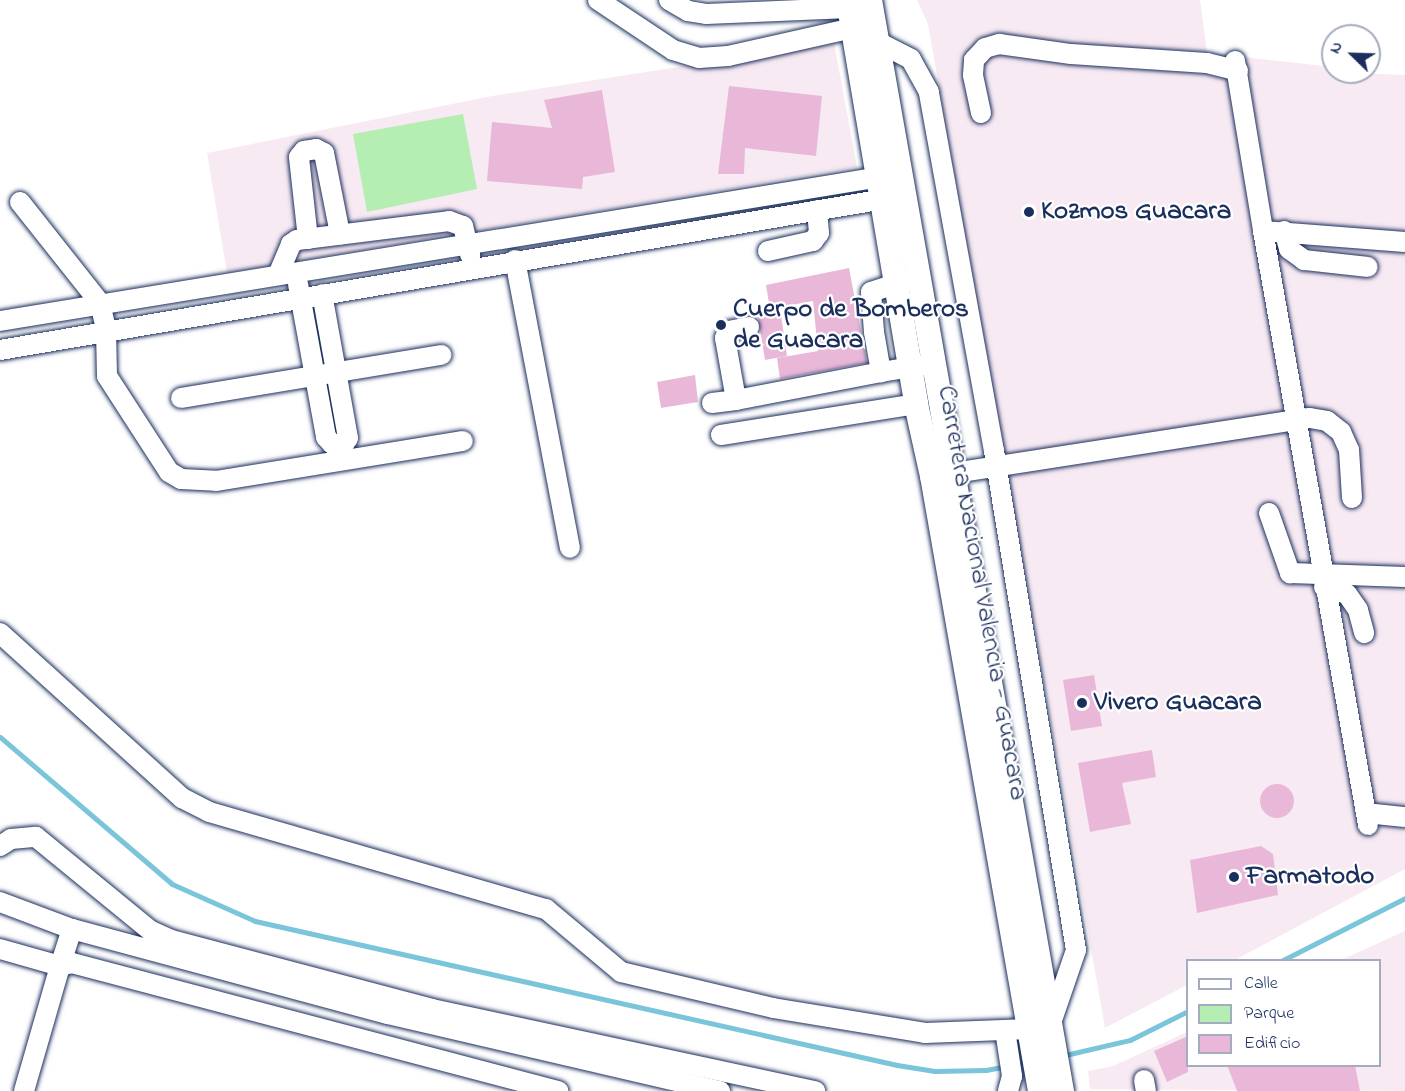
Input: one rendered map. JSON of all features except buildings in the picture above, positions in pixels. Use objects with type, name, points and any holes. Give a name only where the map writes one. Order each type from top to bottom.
[{"type":"main road","name":"Carretera Nacional Valencia - Guacara","points":[[855,9],[878,42],[892,186],[897,283],[935,363],[943,475],[1046,1059]]},
{"type":"main road","name":"Carretera Nacional Valencia - Guacara","points":[[855,9],[892,186],[921,276],[910,367],[916,404],[943,475]]},
{"type":"street","points":[[598,0],[672,50],[699,58],[728,56],[855,9]]},
{"type":"street","points":[[669,0],[688,11],[706,14],[795,4],[813,12],[855,9]]},
{"type":"street","points":[[0,633],[182,798],[209,812],[546,909],[612,967],[632,975],[773,1008],[925,1033],[1005,1030],[1046,1059],[1076,951],[997,468],[929,92],[911,59],[878,42]]},
{"type":"street","points":[[981,112],[973,75],[975,60],[985,48],[999,44],[1071,54],[1237,66],[1263,231],[1367,819],[1405,817]]},
{"type":"street","points":[[308,238],[299,157],[304,151],[316,148],[324,153],[340,234]]},
{"type":"street","points":[[0,350],[106,329],[322,294],[471,266],[817,210],[892,186]]},
{"type":"street","points":[[0,321],[469,244],[892,186]]},
{"type":"street","points":[[20,202],[100,303],[106,329],[105,369],[111,383],[169,472],[182,479],[216,481],[463,441]]},
{"type":"street","points":[[768,251],[813,241],[819,233],[817,210]]},
{"type":"street","points":[[322,294],[348,441],[344,444],[332,444],[326,437],[300,296],[287,274],[291,244],[308,238],[457,221],[463,226],[469,244],[471,266]]},
{"type":"street","points":[[1263,231],[1405,242]]},
{"type":"street","points":[[1284,231],[1289,249],[1304,260],[1368,267]]},
{"type":"street","points":[[515,260],[570,548]]},
{"type":"street","points":[[881,372],[869,297],[877,289],[921,276]]},
{"type":"street","points":[[874,332],[915,321]]},
{"type":"street","points":[[736,400],[725,338],[728,331],[749,327]]},
{"type":"street","points":[[180,398],[441,355]]},
{"type":"street","points":[[712,403],[935,363]]},
{"type":"street","points":[[722,435],[916,404]]},
{"type":"street","points":[[943,475],[1296,422],[1310,418],[1328,421],[1341,432],[1349,450],[1352,498]]},
{"type":"street","points":[[1269,513],[1290,573],[1324,579],[1405,577]]},
{"type":"street","points":[[1324,579],[1347,594],[1358,610],[1364,633]]},
{"type":"street","points":[[0,846],[11,840],[36,837],[151,931],[171,940],[432,1009],[815,1091]]},
{"type":"street","points":[[0,884],[5,904],[72,929],[388,1014],[720,1091]]},
{"type":"street","points":[[24,1091],[72,929]]},
{"type":"street","points":[[0,949],[60,966],[83,964],[558,1091]]},
{"type":"street","points":[[1005,1030],[1010,1084]]},
{"type":"shaded area","points":[[917,0],[1200,0],[1207,53],[1321,66],[1321,84],[1381,84],[1381,74],[1405,75],[1405,869],[1237,959],[1186,959],[1186,986],[1105,1028],[928,24]]},
{"type":"shaded area","points":[[834,43],[857,167],[227,273],[207,153],[492,96]]},
{"type":"shaded area","points":[[1405,931],[1405,1091],[1090,1089],[1088,1071],[1113,1066],[1186,1032],[1186,1067],[1381,1067],[1381,959],[1343,959]]},
{"type":"green space","points":[[463,114],[477,189],[367,212],[353,134]]},
{"type":"waterway","points":[[0,737],[172,884],[255,921],[897,1065],[935,1071],[986,1070],[1028,1062]]},
{"type":"waterway","points":[[1285,959],[1405,898]]},
{"type":"waterway","points":[[1061,1056],[1130,1040],[1186,1012]]},
{"type":"place","name":"Kozmos Guacara","points":[[1029,212]]},
{"type":"place","name":"Cuerpo de Bomberos de Guacara","points":[[721,325]]},
{"type":"place","name":"Vivero Guacara","points":[[1082,703]]},
{"type":"place","name":"Farmatodo","points":[[1234,877]]}]
